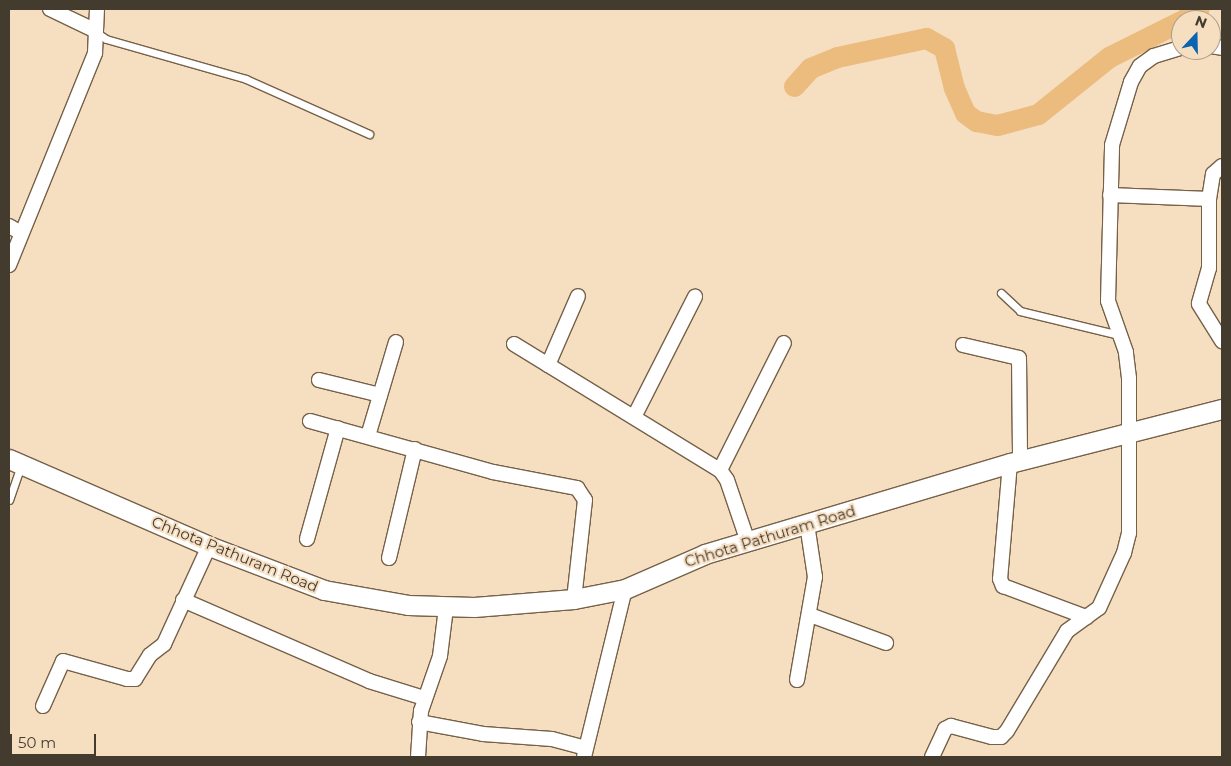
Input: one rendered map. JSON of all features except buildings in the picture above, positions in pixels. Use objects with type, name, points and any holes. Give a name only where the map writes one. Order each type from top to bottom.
[{"type":"street","points":[[50,9],[94,30]]},
{"type":"street","points":[[9,265],[95,53],[94,30],[97,9]]},
{"type":"street","points":[[932,757],[945,729],[951,726],[1001,737],[1067,630],[1100,608],[1124,553],[1129,533],[1129,378],[1120,335],[1108,301],[1112,145],[1131,82],[1145,60],[1171,51]]},
{"type":"street","points":[[1222,166],[1213,174],[1209,199],[1210,268],[1199,304],[1222,341]]},
{"type":"street","points":[[1110,195],[1209,199]]},
{"type":"street","points":[[9,226],[22,232]]},
{"type":"street","points":[[548,365],[578,296]]},
{"type":"street","points":[[634,417],[695,297]]},
{"type":"street","points":[[368,436],[396,342]]},
{"type":"street","points":[[720,470],[784,342]]},
{"type":"street","points":[[514,344],[720,470],[727,480],[748,542]]},
{"type":"street","points":[[962,346],[1020,358],[1015,461],[1000,579],[1003,586],[1086,617]]},
{"type":"street","points":[[319,380],[380,396]]},
{"type":"street","name":"Chhota Pathuram Road","points":[[15,462],[209,546],[324,590],[408,605],[446,608],[574,598],[625,589],[680,564],[1015,461],[1222,409]]},
{"type":"street","points":[[310,421],[517,478],[572,486],[581,491],[585,500],[574,598]]},
{"type":"street","points":[[307,538],[338,428]]},
{"type":"street","points":[[389,558],[415,449]]},
{"type":"street","points":[[797,680],[810,615],[815,563],[807,524]]},
{"type":"street","points":[[43,706],[63,662],[127,679],[135,678],[150,655],[164,644],[209,546]]},
{"type":"street","points":[[419,722],[484,734],[552,739],[585,752],[625,589]]},
{"type":"street","points":[[183,600],[369,681],[424,698]]},
{"type":"street","points":[[418,757],[419,722],[424,698],[440,656],[446,608]]},
{"type":"street","points":[[810,615],[886,643]]},
{"type":"lane","points":[[94,30],[106,38],[246,78],[370,134]]},
{"type":"lane","points":[[1001,293],[1013,308],[1024,313],[1120,335]]},
{"type":"lane","points":[[9,500],[15,462]]},
{"type":"waterway","points":[[794,86],[810,68],[837,57],[926,38],[944,48],[954,88],[965,113],[976,121],[997,125],[1038,114],[1109,57],[1171,26]]}]
